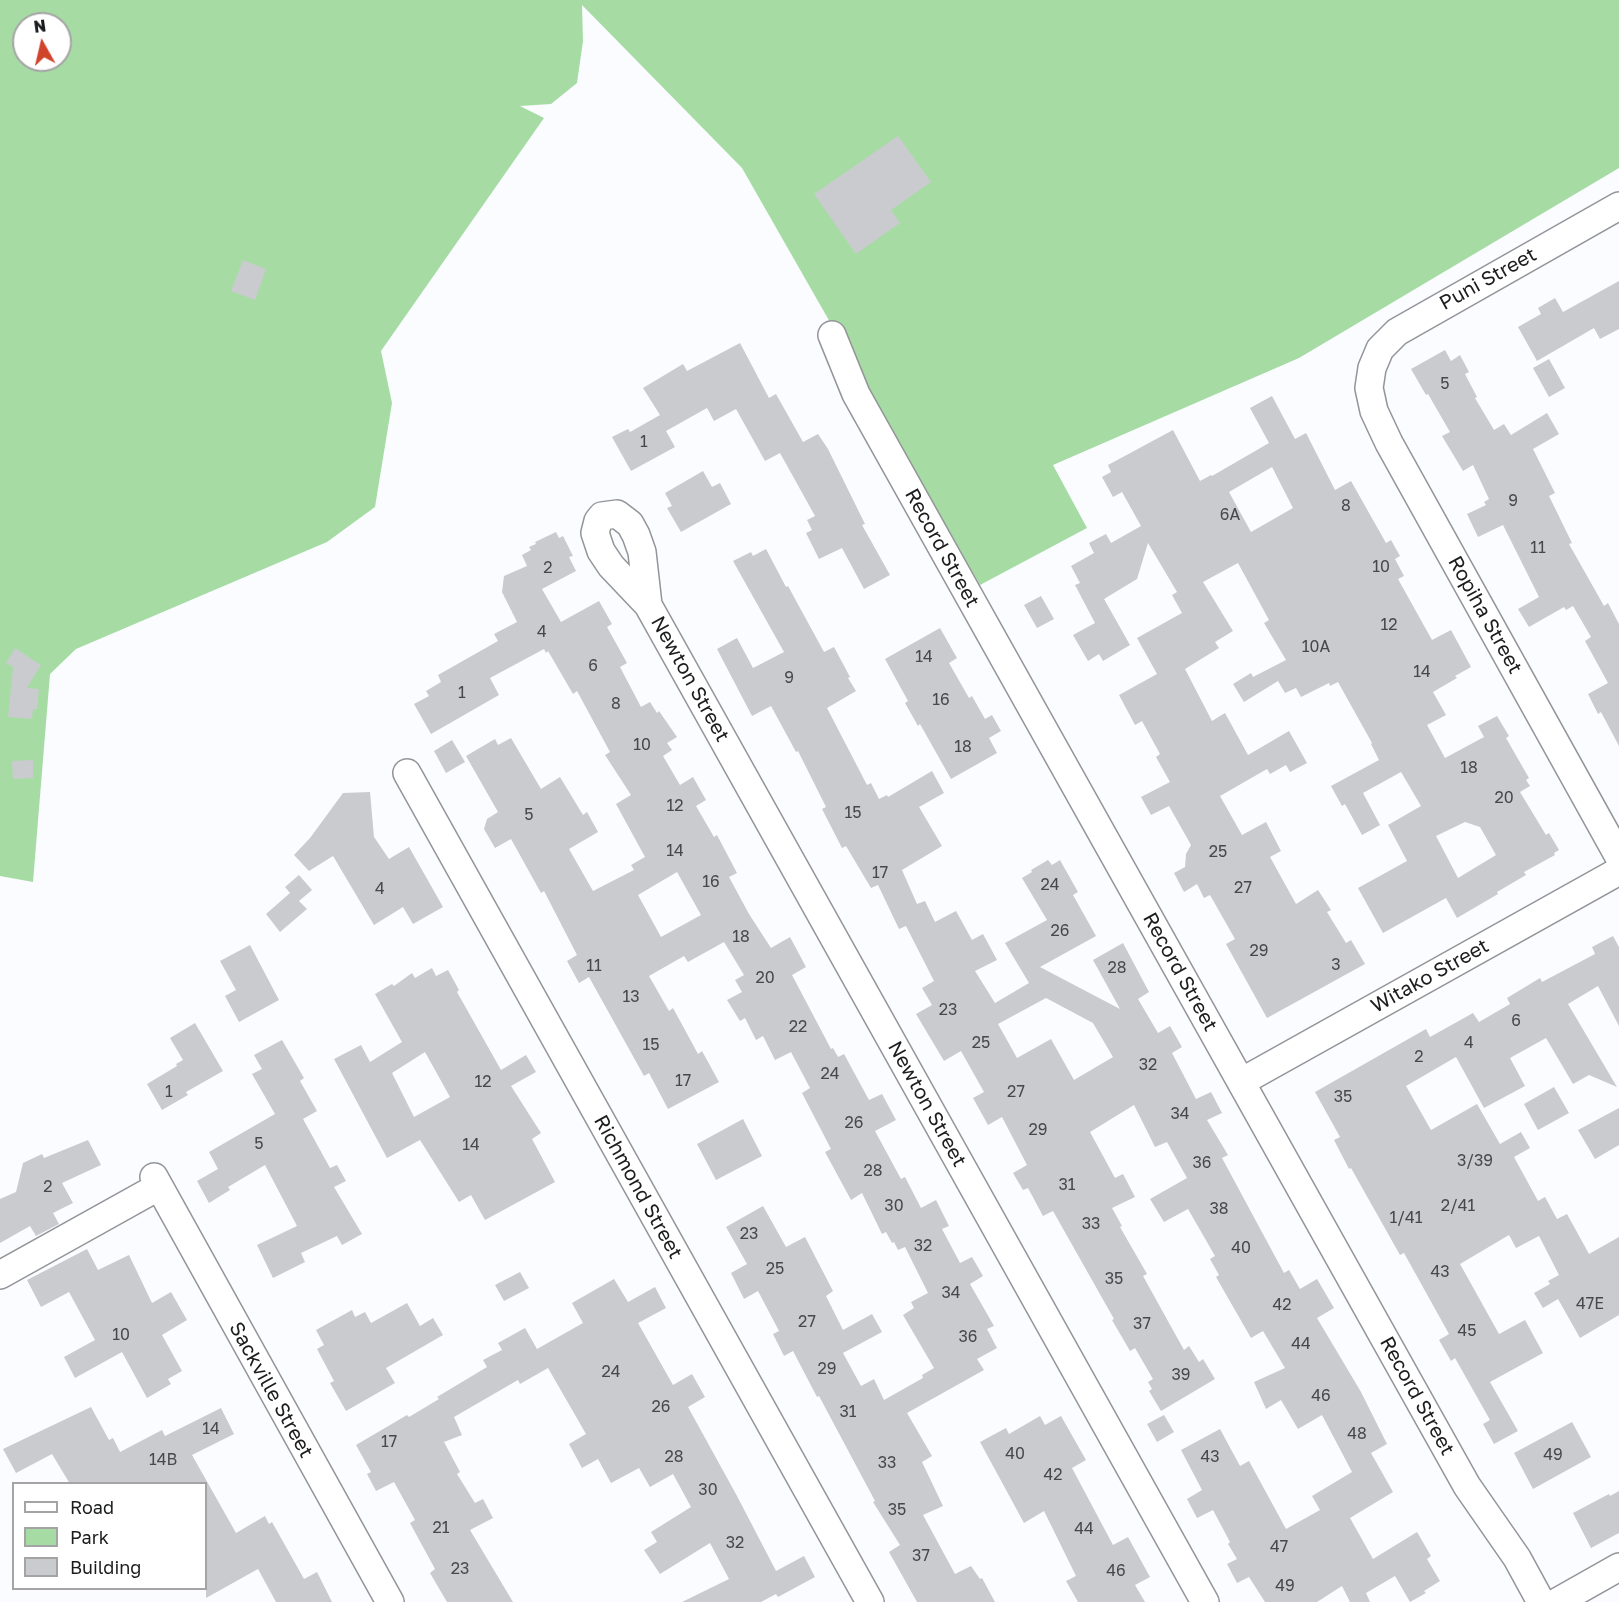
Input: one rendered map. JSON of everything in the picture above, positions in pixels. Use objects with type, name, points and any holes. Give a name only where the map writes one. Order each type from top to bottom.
[{"type":"street","name":"Puni Street","points":[[1372,368],[1380,349],[1397,332],[1619,206]]},
{"type":"street","name":"Record Street","points":[[832,335],[856,394],[1467,1486],[1517,1558],[1538,1600]]},
{"type":"street","name":"Ropiha Street","points":[[1372,368],[1369,388],[1374,411],[1389,443],[1619,857]]},
{"type":"street","name":"Newton Street","points":[[648,605],[1205,1602]]},
{"type":"street","name":"Richmond Street","points":[[407,773],[870,1602]]},
{"type":"street","name":"Witako Street","points":[[1241,1082],[1619,871]]},
{"type":"street","name":"Sackville Street","points":[[0,1275],[156,1182],[390,1602]]},
{"type":"street","points":[[1538,1600],[1619,1567]]},
{"type":"green space","points":[[0,0],[1619,0],[1619,168],[1299,358],[1053,465],[1087,528],[980,585],[742,168],[582,5],[583,41],[577,83],[551,104],[520,106],[544,118],[381,351],[392,403],[375,507],[327,542],[76,649],[50,674],[33,882],[0,876]]},
{"type":"building","points":[[898,136],[931,182],[891,210],[900,223],[856,254],[814,194]]},
{"type":"building","points":[[243,260],[266,269],[255,300],[231,291]]},
{"type":"building","points":[[1619,281],[1619,329],[1600,339],[1594,328],[1537,361],[1518,327],[1541,314],[1538,308],[1555,298],[1563,312]]},
{"type":"building","points":[[740,343],[769,398],[776,394],[803,442],[818,434],[828,449],[865,524],[862,525],[890,575],[864,589],[842,548],[819,559],[806,533],[812,530],[807,520],[815,516],[780,453],[765,461],[736,409],[714,421],[707,408],[666,431],[675,447],[631,471],[612,437],[628,429],[630,432],[660,415],[643,388],[683,364],[687,371]]},
{"type":"building","points":[[1445,350],[1451,361],[1460,355],[1469,372],[1465,374],[1477,397],[1475,398],[1494,430],[1504,424],[1511,435],[1547,413],[1559,434],[1533,449],[1555,493],[1549,496],[1572,543],[1569,544],[1604,606],[1608,603],[1619,624],[1619,746],[1601,712],[1598,714],[1588,694],[1608,683],[1585,641],[1591,637],[1573,606],[1566,610],[1564,607],[1529,627],[1518,609],[1539,597],[1503,525],[1478,537],[1467,514],[1486,505],[1484,502],[1489,499],[1473,465],[1463,471],[1442,436],[1450,432],[1411,369]]},
{"type":"building","points":[[1549,359],[1565,388],[1549,397],[1533,368]]},
{"type":"building","points":[[1272,396],[1295,439],[1306,433],[1335,490],[1351,481],[1386,543],[1391,540],[1400,556],[1395,559],[1404,576],[1398,579],[1432,640],[1451,630],[1471,667],[1433,692],[1446,715],[1427,725],[1445,758],[1484,737],[1478,726],[1497,716],[1509,736],[1506,738],[1529,778],[1526,780],[1530,786],[1520,792],[1546,835],[1549,833],[1559,850],[1554,853],[1555,855],[1524,872],[1526,875],[1497,892],[1498,894],[1457,918],[1446,898],[1383,933],[1358,888],[1407,861],[1388,825],[1421,806],[1401,772],[1363,793],[1380,825],[1362,835],[1345,804],[1342,806],[1331,786],[1379,760],[1338,682],[1330,686],[1329,683],[1301,697],[1296,688],[1285,693],[1278,681],[1244,702],[1233,684],[1251,673],[1253,677],[1286,660],[1264,623],[1269,620],[1238,563],[1203,582],[1233,631],[1215,642],[1219,648],[1185,669],[1212,721],[1225,713],[1248,755],[1289,731],[1307,763],[1290,772],[1286,765],[1270,774],[1267,769],[1220,796],[1242,835],[1266,822],[1281,851],[1270,857],[1296,904],[1318,890],[1331,910],[1327,912],[1346,943],[1351,940],[1365,964],[1267,1018],[1226,944],[1235,939],[1210,895],[1204,898],[1197,884],[1184,892],[1174,873],[1185,867],[1186,854],[1191,845],[1169,806],[1151,815],[1141,797],[1170,782],[1156,757],[1160,754],[1142,721],[1135,725],[1119,695],[1157,674],[1137,638],[1182,613],[1172,595],[1177,592],[1148,543],[1137,579],[1104,599],[1130,645],[1103,661],[1099,654],[1088,661],[1073,635],[1095,623],[1075,585],[1080,583],[1071,566],[1094,553],[1089,543],[1106,534],[1111,543],[1141,526],[1122,492],[1113,497],[1102,477],[1111,472],[1108,465],[1173,430],[1200,481],[1269,443],[1250,408]],"holes":[[[1272,467],[1293,508],[1251,532],[1229,492]],[[1465,822],[1480,827],[1496,855],[1458,878],[1436,836]]]},
{"type":"building","points":[[703,471],[712,487],[720,483],[731,504],[681,532],[667,508],[672,506],[665,493]]},
{"type":"building","points":[[556,532],[559,538],[563,536],[573,556],[569,557],[576,571],[542,589],[561,622],[599,601],[612,624],[607,627],[627,663],[620,667],[641,707],[650,702],[677,737],[667,743],[672,750],[663,756],[680,785],[693,777],[706,800],[696,806],[714,837],[717,835],[737,873],[729,877],[749,914],[771,948],[790,937],[806,967],[792,975],[831,1049],[833,1048],[838,1057],[844,1054],[869,1100],[882,1094],[896,1120],[875,1131],[901,1179],[905,1177],[921,1208],[936,1200],[949,1226],[942,1229],[960,1263],[972,1257],[983,1276],[970,1284],[994,1326],[987,1329],[997,1348],[977,1359],[984,1370],[907,1413],[932,1456],[922,1462],[943,1506],[923,1515],[955,1574],[971,1566],[980,1579],[982,1578],[995,1602],[917,1602],[889,1552],[900,1545],[873,1502],[875,1501],[819,1396],[817,1397],[793,1351],[784,1356],[773,1334],[779,1331],[758,1291],[744,1299],[731,1273],[747,1264],[726,1227],[763,1206],[786,1247],[805,1237],[833,1291],[826,1296],[843,1330],[872,1314],[882,1332],[843,1353],[861,1386],[874,1379],[884,1400],[923,1378],[922,1375],[934,1368],[903,1315],[914,1308],[911,1302],[928,1293],[905,1247],[898,1250],[886,1232],[882,1234],[862,1193],[851,1200],[825,1152],[831,1149],[802,1093],[810,1088],[791,1052],[775,1060],[763,1036],[756,1040],[745,1018],[740,1021],[727,1000],[742,992],[735,980],[744,975],[724,942],[688,962],[684,956],[649,976],[669,1011],[673,1008],[698,1054],[702,1051],[719,1082],[668,1109],[649,1073],[644,1076],[589,977],[579,983],[567,961],[577,955],[544,891],[541,893],[511,839],[495,848],[484,829],[487,819],[498,812],[466,756],[495,739],[498,745],[511,738],[541,789],[560,777],[583,815],[587,812],[598,832],[569,849],[593,891],[634,870],[631,865],[645,857],[616,804],[631,795],[605,755],[610,752],[577,691],[573,694],[548,651],[546,653],[544,649],[490,678],[499,695],[431,734],[414,704],[429,696],[426,691],[441,682],[438,675],[498,641],[494,634],[517,622],[502,592],[504,576],[527,566],[522,555],[531,550],[529,547],[536,544],[535,542]],"holes":[[[677,872],[701,915],[661,937],[638,895]]]},
{"type":"building","points":[[766,549],[824,652],[834,647],[850,677],[848,678],[856,691],[827,708],[867,785],[871,783],[879,799],[887,795],[888,797],[932,771],[944,793],[919,807],[942,846],[902,870],[917,904],[925,901],[935,922],[956,911],[972,940],[983,934],[997,960],[975,971],[995,1003],[1029,983],[1005,943],[1047,920],[1022,878],[1048,860],[1052,865],[1060,860],[1078,892],[1073,895],[1096,936],[1040,967],[1120,1009],[1093,960],[1123,943],[1149,992],[1138,999],[1158,1033],[1170,1026],[1182,1047],[1172,1053],[1196,1099],[1211,1092],[1222,1113],[1207,1120],[1228,1155],[1222,1158],[1284,1273],[1289,1270],[1300,1289],[1317,1279],[1334,1308],[1317,1318],[1361,1392],[1387,1444],[1371,1453],[1393,1492],[1350,1518],[1373,1559],[1417,1532],[1431,1556],[1427,1559],[1440,1581],[1424,1591],[1426,1593],[1410,1602],[1395,1576],[1366,1593],[1370,1602],[1350,1602],[1342,1586],[1317,1602],[1265,1602],[1249,1577],[1237,1583],[1227,1564],[1237,1559],[1213,1510],[1197,1518],[1187,1499],[1202,1490],[1181,1450],[1220,1429],[1240,1466],[1249,1461],[1286,1529],[1320,1510],[1312,1496],[1352,1472],[1322,1415],[1298,1429],[1281,1400],[1266,1409],[1254,1382],[1285,1368],[1263,1331],[1251,1338],[1216,1277],[1219,1275],[1210,1259],[1215,1256],[1188,1209],[1164,1222],[1150,1199],[1187,1178],[1167,1142],[1155,1147],[1134,1105],[1090,1132],[1115,1178],[1123,1174],[1135,1197],[1112,1208],[1122,1226],[1120,1227],[1147,1274],[1143,1276],[1184,1350],[1189,1346],[1199,1362],[1203,1359],[1215,1379],[1161,1411],[1149,1391],[1152,1389],[1148,1382],[1153,1379],[1135,1348],[1130,1351],[1053,1211],[1043,1216],[1028,1188],[1023,1190],[1013,1173],[1027,1165],[1002,1117],[988,1125],[973,1098],[984,1092],[961,1051],[944,1061],[916,1014],[932,1005],[922,988],[934,981],[906,926],[899,929],[878,885],[871,888],[846,846],[842,848],[822,809],[826,807],[798,751],[796,752],[771,706],[752,716],[717,649],[737,638],[753,668],[784,652],[733,561],[751,552],[753,556]],"holes":[[[1046,998],[1093,1023],[1113,1057],[1074,1080],[1051,1039],[1017,1058],[998,1024]]]},
{"type":"building","points":[[1041,596],[1054,619],[1037,628],[1024,605]]},
{"type":"building","points":[[940,628],[957,658],[949,663],[969,698],[972,696],[985,719],[992,715],[1001,731],[989,738],[997,753],[951,779],[920,724],[918,726],[905,703],[908,701],[885,659]]},
{"type":"building","points":[[15,648],[41,665],[27,688],[39,689],[37,709],[33,709],[32,719],[8,717],[13,667],[6,663]]},
{"type":"building","points":[[452,740],[465,762],[446,773],[434,751]]},
{"type":"building","points":[[33,760],[33,778],[13,779],[12,761]]},
{"type":"building","points":[[370,792],[374,837],[389,859],[409,847],[443,907],[413,924],[403,907],[374,925],[333,856],[309,871],[294,855],[310,838],[343,793]]},
{"type":"building","points":[[299,875],[312,890],[299,901],[307,909],[280,932],[266,914],[290,893],[285,887]]},
{"type":"building","points":[[1613,936],[1619,947],[1619,1026],[1598,986],[1568,1004],[1617,1087],[1589,1075],[1573,1084],[1546,1038],[1510,1058],[1525,1086],[1484,1108],[1456,1057],[1406,1086],[1431,1130],[1477,1104],[1500,1144],[1521,1132],[1530,1148],[1514,1157],[1538,1201],[1545,1197],[1557,1219],[1567,1214],[1589,1254],[1619,1237],[1619,1315],[1580,1338],[1558,1299],[1543,1308],[1534,1293],[1550,1284],[1548,1281],[1559,1275],[1539,1236],[1516,1248],[1509,1235],[1460,1264],[1499,1334],[1525,1320],[1543,1353],[1490,1382],[1518,1431],[1494,1444],[1483,1424],[1490,1420],[1455,1358],[1451,1361],[1439,1340],[1449,1334],[1404,1253],[1400,1255],[1351,1168],[1349,1169],[1334,1140],[1340,1137],[1315,1092],[1426,1029],[1430,1037],[1473,1013],[1479,1022],[1510,1004],[1507,998],[1540,978],[1542,982],[1595,954],[1592,947]]},
{"type":"building","points":[[250,945],[279,1000],[239,1022],[225,996],[236,990],[220,961]]},
{"type":"building","points":[[432,968],[436,976],[448,970],[459,990],[457,992],[501,1070],[526,1055],[536,1072],[511,1086],[541,1133],[532,1139],[555,1182],[485,1220],[471,1195],[459,1202],[420,1140],[387,1158],[334,1059],[361,1045],[370,1062],[402,1042],[375,994],[392,984],[394,986],[412,973],[415,978]],"holes":[[[425,1052],[450,1097],[414,1117],[392,1073]]]},
{"type":"building","points":[[195,1023],[223,1071],[186,1092],[188,1095],[162,1110],[147,1084],[183,1060],[170,1038]]},
{"type":"building","points":[[282,1040],[304,1078],[300,1081],[317,1111],[303,1119],[330,1168],[337,1165],[346,1181],[334,1187],[362,1234],[342,1245],[337,1236],[301,1253],[305,1262],[273,1278],[257,1245],[297,1226],[265,1165],[228,1187],[230,1190],[209,1203],[197,1181],[218,1169],[209,1152],[275,1114],[252,1074],[262,1069],[254,1055]]},
{"type":"building","points":[[1554,1087],[1569,1113],[1538,1130],[1524,1104]]},
{"type":"building","points":[[1619,1108],[1619,1145],[1595,1159],[1578,1130]]},
{"type":"building","points":[[743,1119],[762,1156],[716,1180],[697,1144]]},
{"type":"building","points":[[88,1140],[101,1165],[62,1183],[73,1203],[53,1213],[59,1224],[36,1236],[30,1226],[0,1243],[0,1199],[16,1192],[23,1163],[42,1154],[44,1158]]},
{"type":"building","points":[[87,1249],[98,1270],[129,1255],[152,1303],[171,1292],[187,1320],[162,1335],[182,1371],[168,1379],[171,1384],[147,1398],[122,1352],[75,1378],[64,1357],[95,1340],[69,1292],[41,1307],[27,1280]]},
{"type":"building","points":[[520,1272],[529,1288],[504,1301],[495,1285]]},
{"type":"building","points":[[614,1279],[628,1302],[655,1287],[666,1308],[638,1323],[673,1385],[692,1374],[705,1397],[688,1407],[776,1571],[804,1556],[815,1577],[778,1597],[776,1594],[761,1602],[682,1602],[729,1579],[710,1543],[660,1574],[644,1550],[657,1542],[651,1532],[691,1507],[673,1474],[650,1487],[639,1468],[611,1483],[598,1459],[582,1468],[569,1444],[586,1434],[548,1368],[520,1384],[518,1380],[454,1417],[462,1435],[444,1442],[460,1472],[457,1474],[475,1503],[483,1499],[493,1518],[470,1530],[513,1602],[447,1602],[430,1573],[435,1569],[410,1523],[415,1520],[394,1482],[376,1491],[367,1474],[371,1472],[356,1445],[407,1415],[409,1417],[487,1367],[483,1360],[502,1350],[498,1343],[525,1328],[537,1349],[583,1323],[572,1303]]},
{"type":"building","points":[[407,1303],[420,1326],[433,1318],[443,1335],[386,1368],[395,1383],[346,1411],[330,1383],[334,1381],[317,1349],[324,1345],[316,1330],[352,1310],[355,1317],[365,1312],[371,1323]]},
{"type":"building","points":[[91,1407],[109,1440],[113,1438],[120,1452],[162,1430],[165,1436],[221,1408],[234,1434],[192,1455],[236,1533],[265,1516],[269,1524],[272,1522],[304,1579],[317,1572],[332,1602],[276,1602],[258,1569],[206,1598],[207,1482],[69,1482],[52,1454],[16,1473],[3,1449]]},
{"type":"building","points":[[1164,1415],[1174,1432],[1157,1442],[1147,1424]]},
{"type":"building","points":[[1040,1416],[1045,1425],[1061,1416],[1086,1460],[1072,1468],[1113,1545],[1128,1537],[1150,1577],[1135,1585],[1145,1602],[1078,1602],[1066,1581],[1076,1576],[1044,1511],[1024,1523],[980,1442],[1006,1428],[1009,1434]]},
{"type":"building","points":[[1572,1422],[1591,1457],[1533,1489],[1514,1453]]},
{"type":"building","points":[[1619,1491],[1619,1533],[1591,1548],[1573,1513]]}]
